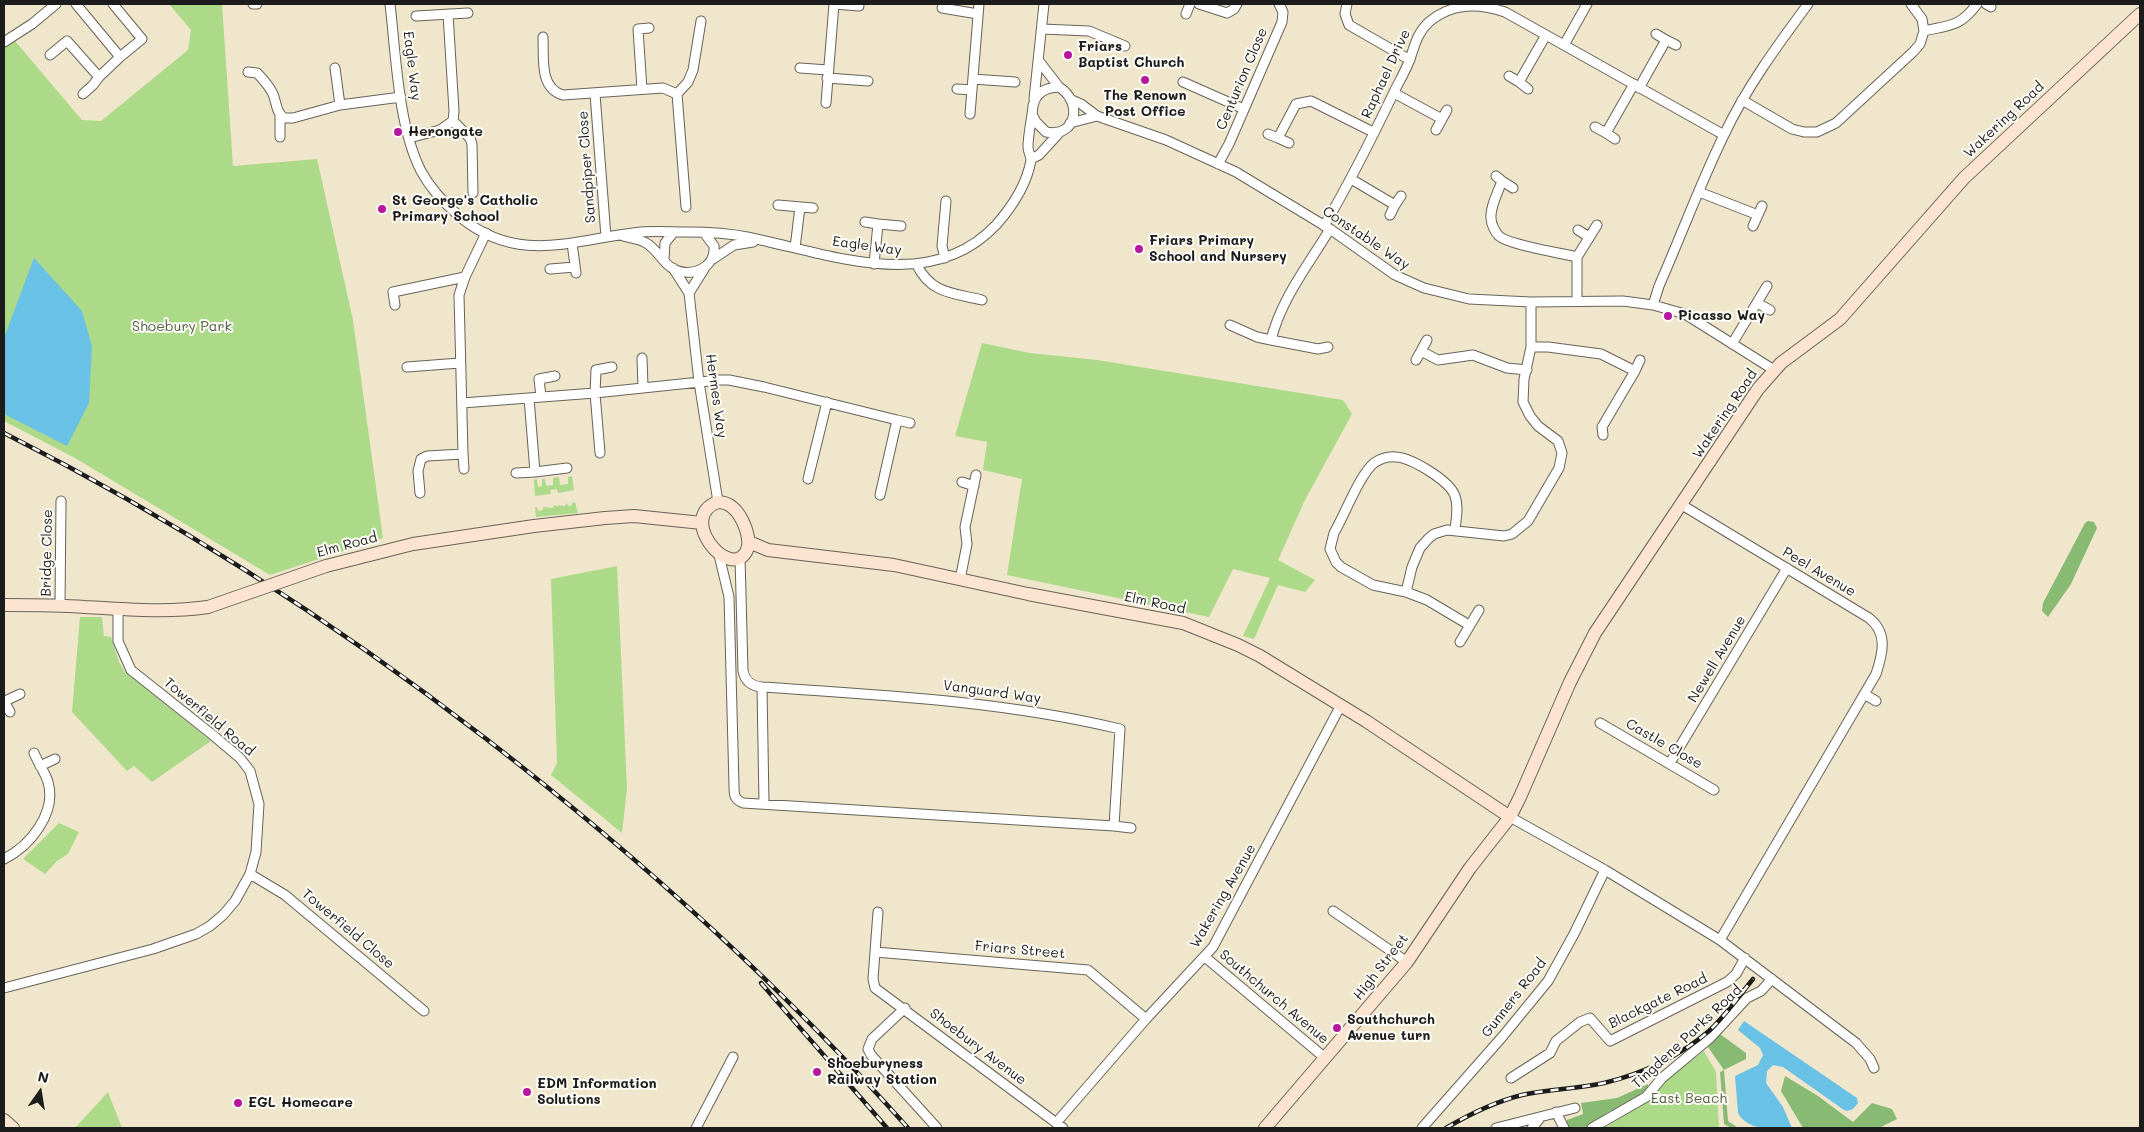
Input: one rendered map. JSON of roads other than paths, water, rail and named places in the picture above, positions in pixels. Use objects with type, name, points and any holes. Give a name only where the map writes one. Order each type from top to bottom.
[{"type":"street","points":[[4,42],[32,24],[45,7],[56,4]]},
{"type":"street","points":[[76,4],[120,57]]},
{"type":"street","points":[[83,94],[99,76],[142,39],[113,4]]},
{"type":"street","name":"Eagle Way","points":[[390,4],[401,97],[409,138],[421,172],[434,190],[459,216],[498,239],[540,247],[572,244],[642,232],[674,233]]},
{"type":"street","points":[[826,104],[834,4],[858,6]]},
{"type":"street","points":[[970,114],[979,4]]},
{"type":"street","points":[[1044,4],[1032,114],[1036,122],[1046,132],[1060,132]]},
{"type":"street","points":[[1186,14],[1190,4]]},
{"type":"street","points":[[1199,4],[1227,13],[1234,9],[1237,4]]},
{"type":"street","name":"Centurion Close","points":[[1218,164],[1283,18],[1284,12],[1279,4]]},
{"type":"street","points":[[1347,4],[1345,14],[1349,25],[1410,60]]},
{"type":"street","name":"Raphael Drive","points":[[1272,340],[1275,326],[1296,283],[1327,228],[1394,94],[1410,60],[1415,40],[1430,22],[1449,10],[1473,4],[1504,12],[1724,135]]},
{"type":"street","points":[[1564,45],[1587,4]]},
{"type":"street","points":[[1653,305],[1658,286],[1724,135],[1742,100],[1808,4]]},
{"type":"street","points":[[1742,100],[1792,129],[1804,132],[1817,132],[1836,123],[1920,44],[1924,31],[1922,19],[1911,4]]},
{"type":"street","points":[[1924,31],[1956,24],[1966,18],[1977,4]]},
{"type":"street","points":[[942,8],[978,14]]},
{"type":"street","points":[[416,16],[468,12]]},
{"type":"street","points":[[409,138],[440,130],[453,121],[448,14]]},
{"type":"street","name":"Wakering Road","points":[[1510,816],[1570,682],[1595,633],[1758,389],[1788,357],[1840,319],[1964,178],[2140,14]]},
{"type":"street","points":[[686,206],[677,94],[688,82],[693,70],[701,21]]},
{"type":"street","points":[[642,89],[638,29],[649,28]]},
{"type":"street","points":[[1042,29],[1089,31],[1125,46]]},
{"type":"street","points":[[1656,34],[1676,45]]},
{"type":"street","points":[[1519,82],[1546,35]]},
{"type":"street","name":"Sandpiper Close","points":[[543,37],[545,79],[555,92],[564,95],[595,94],[664,88],[677,94]]},
{"type":"street","points":[[1606,133],[1666,40]]},
{"type":"street","points":[[50,55],[67,41],[99,76]]},
{"type":"street","points":[[1039,61],[1059,87],[1072,100],[1074,115],[1070,124]]},
{"type":"street","points":[[335,68],[340,106]]},
{"type":"street","points":[[800,68],[868,82]]},
{"type":"street","points":[[257,71],[274,95],[280,115],[280,137]]},
{"type":"street","points":[[1509,76],[1528,89]]},
{"type":"street","points":[[973,79],[1014,82]]},
{"type":"street","points":[[1183,82],[1244,109]]},
{"type":"street","points":[[1034,99],[1038,93],[1044,90],[1059,87]]},
{"type":"street","points":[[957,89],[972,90]]},
{"type":"street","name":"Sandpiper Close","points":[[595,94],[606,237]]},
{"type":"street","points":[[1394,94],[1442,119]]},
{"type":"street","points":[[280,115],[284,118],[293,118],[340,106],[401,97]]},
{"type":"street","name":"Constable Way","points":[[1072,100],[1097,116],[1147,133],[1218,164],[1283,200],[1389,271],[1424,288],[1469,299],[1531,302],[1623,301],[1653,305],[1684,314],[1774,370]]},
{"type":"street","points":[[1278,138],[1296,104],[1311,101],[1374,132]]},
{"type":"street","points":[[1436,130],[1448,110]]},
{"type":"street","name":"Eagle Way","points":[[706,234],[737,236],[874,264],[917,265],[945,258],[976,242],[1004,215],[1019,194],[1031,159],[1028,149],[1032,114]]},
{"type":"street","points":[[1031,159],[1039,155],[1070,124],[1097,116]]},
{"type":"street","points":[[453,121],[470,138],[472,144],[473,193]]},
{"type":"street","points":[[1595,127],[1615,139]]},
{"type":"street","points":[[1268,134],[1289,143]]},
{"type":"street","points":[[1351,178],[1395,205]]},
{"type":"street","points":[[1513,188],[1499,179],[1491,218],[1499,236],[1509,241],[1577,257]]},
{"type":"street","points":[[1699,192],[1758,215]]},
{"type":"street","points":[[1390,215],[1400,196]]},
{"type":"street","points":[[945,258],[942,246],[946,201]]},
{"type":"street","points":[[778,205],[814,208]]},
{"type":"street","points":[[1753,226],[1762,206]]},
{"type":"street","points":[[795,248],[800,207]]},
{"type":"street","points":[[865,222],[902,226]]},
{"type":"street","points":[[874,264],[878,224]]},
{"type":"street","points":[[1577,301],[1577,257],[1597,225]]},
{"type":"street","points":[[1578,230],[1590,237]]},
{"type":"street","points":[[464,469],[459,295],[465,277],[486,233]]},
{"type":"street","points":[[689,293],[704,269],[713,259],[714,246],[706,234],[674,233],[665,243],[664,259],[673,268],[688,271],[704,269]]},
{"type":"street","name":"Eagle Way","points":[[621,236],[646,243],[664,259]]},
{"type":"street","name":"Eagle Way","points":[[713,259],[734,245],[745,242],[767,243]]},
{"type":"street","points":[[550,269],[576,270],[572,244]]},
{"type":"street","points":[[917,265],[923,277],[936,288],[982,300]]},
{"type":"street","name":"Hermes Way","points":[[673,268],[689,293],[699,382],[718,502]]},
{"type":"street","points":[[395,305],[392,292],[465,277]]},
{"type":"street","points":[[1732,344],[1767,286]]},
{"type":"street","points":[[1406,592],[1412,567],[1424,542],[1439,532],[1455,530],[1504,536],[1516,532],[1528,521],[1559,468],[1562,454],[1558,441],[1538,426],[1523,402],[1531,347],[1531,302]]},
{"type":"street","points":[[1757,302],[1770,310]]},
{"type":"street","points":[[1230,324],[1257,337],[1318,349],[1328,347]]},
{"type":"street","points":[[1416,360],[1427,340]]},
{"type":"street","points":[[1531,347],[1548,347],[1601,354],[1635,371]]},
{"type":"street","points":[[1421,351],[1438,360],[1473,356],[1507,368],[1527,370]]},
{"type":"street","points":[[642,358],[643,387]]},
{"type":"street","points":[[1603,435],[1602,427],[1640,360]]},
{"type":"street","points":[[407,367],[460,363]]},
{"type":"street","points":[[600,453],[595,392],[596,370],[612,367]]},
{"type":"street","points":[[541,397],[539,379],[555,376]]},
{"type":"street","points":[[462,403],[729,380],[910,422]]},
{"type":"street","points":[[529,398],[535,472]]},
{"type":"street","points":[[808,479],[826,402]]},
{"type":"street","points":[[880,495],[898,420]]},
{"type":"street","points":[[420,493],[418,471],[422,459],[427,456],[463,454]]},
{"type":"street","points":[[1455,530],[1457,510],[1455,495],[1452,489],[1441,479],[1409,460],[1397,457],[1381,460],[1370,468],[1334,533],[1331,543],[1332,556],[1341,567],[1373,586],[1406,592],[1427,600],[1469,625]]},
{"type":"street","points":[[516,473],[567,468]]},
{"type":"street","points":[[960,580],[967,544],[965,527],[976,475]]},
{"type":"street","points":[[962,482],[974,486]]},
{"type":"street","name":"Bridge Close","points":[[60,606],[61,501]]},
{"type":"street","points":[[719,555],[730,559],[740,557],[745,553],[749,542],[746,529],[734,508],[724,502],[718,502],[705,508],[702,513],[702,523],[704,531],[719,555],[730,598],[734,796],[737,800],[743,803],[1131,828]]},
{"type":"street","name":"Peel Avenue","points":[[1682,505],[1876,624],[1883,644],[1882,655],[1876,674],[1720,940]]},
{"type":"street","name":"Elm Road","points":[[4,605],[178,611],[208,607],[326,566],[413,544],[578,521],[634,516],[702,523]]},
{"type":"street","name":"Elm Road","points":[[749,542],[768,550],[894,565],[960,580],[1183,623],[1254,652],[1420,755],[1510,816]]},
{"type":"street","points":[[740,557],[743,671],[746,680],[755,686],[762,687],[764,803]]},
{"type":"street","name":"Newell Avenue","points":[[1670,763],[1787,568]]},
{"type":"street","name":"Towerfield Road","points":[[4,988],[153,948],[196,934],[210,926],[223,915],[235,901],[250,874],[256,852],[259,804],[250,771],[240,758],[131,670],[118,640],[118,609]]},
{"type":"street","points":[[1460,642],[1479,610]]},
{"type":"street","points":[[730,653],[743,654]]},
{"type":"street","name":"Vanguard Way","points":[[762,687],[955,701],[1060,716],[1120,729],[1114,826]]},
{"type":"street","points":[[10,712],[4,701],[20,694]]},
{"type":"street","points":[[1864,694],[1876,701]]},
{"type":"street","name":"Wakering Avenue","points":[[1060,1126],[1146,1019],[1205,957],[1219,936],[1341,705]]},
{"type":"street","name":"Castle Close","points":[[1600,723],[1714,790]]},
{"type":"street","points":[[4,859],[21,848],[42,822],[50,801],[48,782],[34,753]]},
{"type":"street","points":[[40,766],[56,759]]},
{"type":"street","points":[[1510,816],[1605,870],[1720,940],[1856,1043],[1864,1051],[1874,1068]]},
{"type":"street","name":"High Street","points":[[1265,1128],[1407,962],[1470,868],[1510,816]]},
{"type":"street","name":"Gunners Road","points":[[1422,1128],[1503,1036],[1548,981],[1574,934],[1605,870]]},
{"type":"street","name":"Towerfield Close","points":[[250,874],[285,895],[424,1011]]},
{"type":"street","points":[[1333,911],[1407,962]]},
{"type":"street","points":[[875,952],[878,912]]},
{"type":"street","name":"Shoebury Avenue","points":[[875,952],[873,979],[875,988],[905,1008],[1060,1126]]},
{"type":"street","name":"Friars Street","points":[[875,952],[1088,970],[1146,1019]]},
{"type":"street","name":"Southchurch Avenue","points":[[1205,957],[1325,1058]]},
{"type":"street","name":"Blackgate Road","points":[[1511,1078],[1550,1053],[1556,1041],[1580,1022],[1590,1018],[1610,1041],[1728,982],[1736,974],[1745,958]]},
{"type":"street","name":"Tingdene Parks Road","points":[[1592,1128],[1646,1097],[1662,1078],[1710,1038],[1747,998],[1761,991],[1772,979]]},
{"type":"street","points":[[905,1008],[872,1039],[868,1049],[871,1055],[938,1128]]},
{"type":"street","points":[[696,1128],[733,1057]]},
{"type":"street","points":[[1496,1128],[1575,1108]]},
{"type":"street","points":[[1556,1112],[1564,1128]]},
{"type":"street","points":[[1532,1128],[1541,1118]]},
{"type":"street","points":[[4,1120],[13,1128]]},
{"type":"water","points":[[34,258],[82,311],[92,346],[89,403],[67,446],[4,414],[4,338]]},
{"type":"water","points":[[1744,1021],[1857,1098],[1858,1103],[1853,1109],[1844,1110],[1783,1067],[1773,1065],[1767,1071],[1766,1083],[1783,1107],[1792,1128],[1762,1128],[1748,1123],[1738,1113],[1735,1076],[1758,1065],[1763,1055],[1760,1048],[1738,1030]]},
{"type":"railway","points":[[4,433],[130,501],[252,574],[370,654],[485,738],[598,828],[706,923],[809,1023],[908,1128]]},
{"type":"railway","points":[[1446,1128],[1502,1101],[1532,1093],[1604,1083],[1632,1075],[1660,1063],[1686,1048],[1709,1031],[1753,979]]},
{"type":"railway","points":[[761,983],[887,1128]]},
{"type":"place","name":"Friars Baptist Church","points":[[1068,55]]},
{"type":"place","name":"The Renown Post Office","points":[[1145,80]]},
{"type":"place","name":"Herongate","points":[[398,132]]},
{"type":"place","name":"St George's Catholic Primary School","points":[[382,209]]},
{"type":"place","name":"Friars Primary School and Nursery","points":[[1139,249]]},
{"type":"place","name":"Picasso Way","points":[[1668,316]]},
{"type":"place","name":"Southchurch Avenue turn","points":[[1337,1028]]},
{"type":"place","name":"Shoeburyness Railway Station","points":[[817,1072]]},
{"type":"place","name":"EDM Information Solutions","points":[[527,1092]]},
{"type":"place","name":"EGL Homecare","points":[[238,1103]]},
{"type":"park label","name":"Shoebury Park","points":[[182,327]]},
{"type":"park label","name":"East Beach","points":[[1689,1099]]}]
